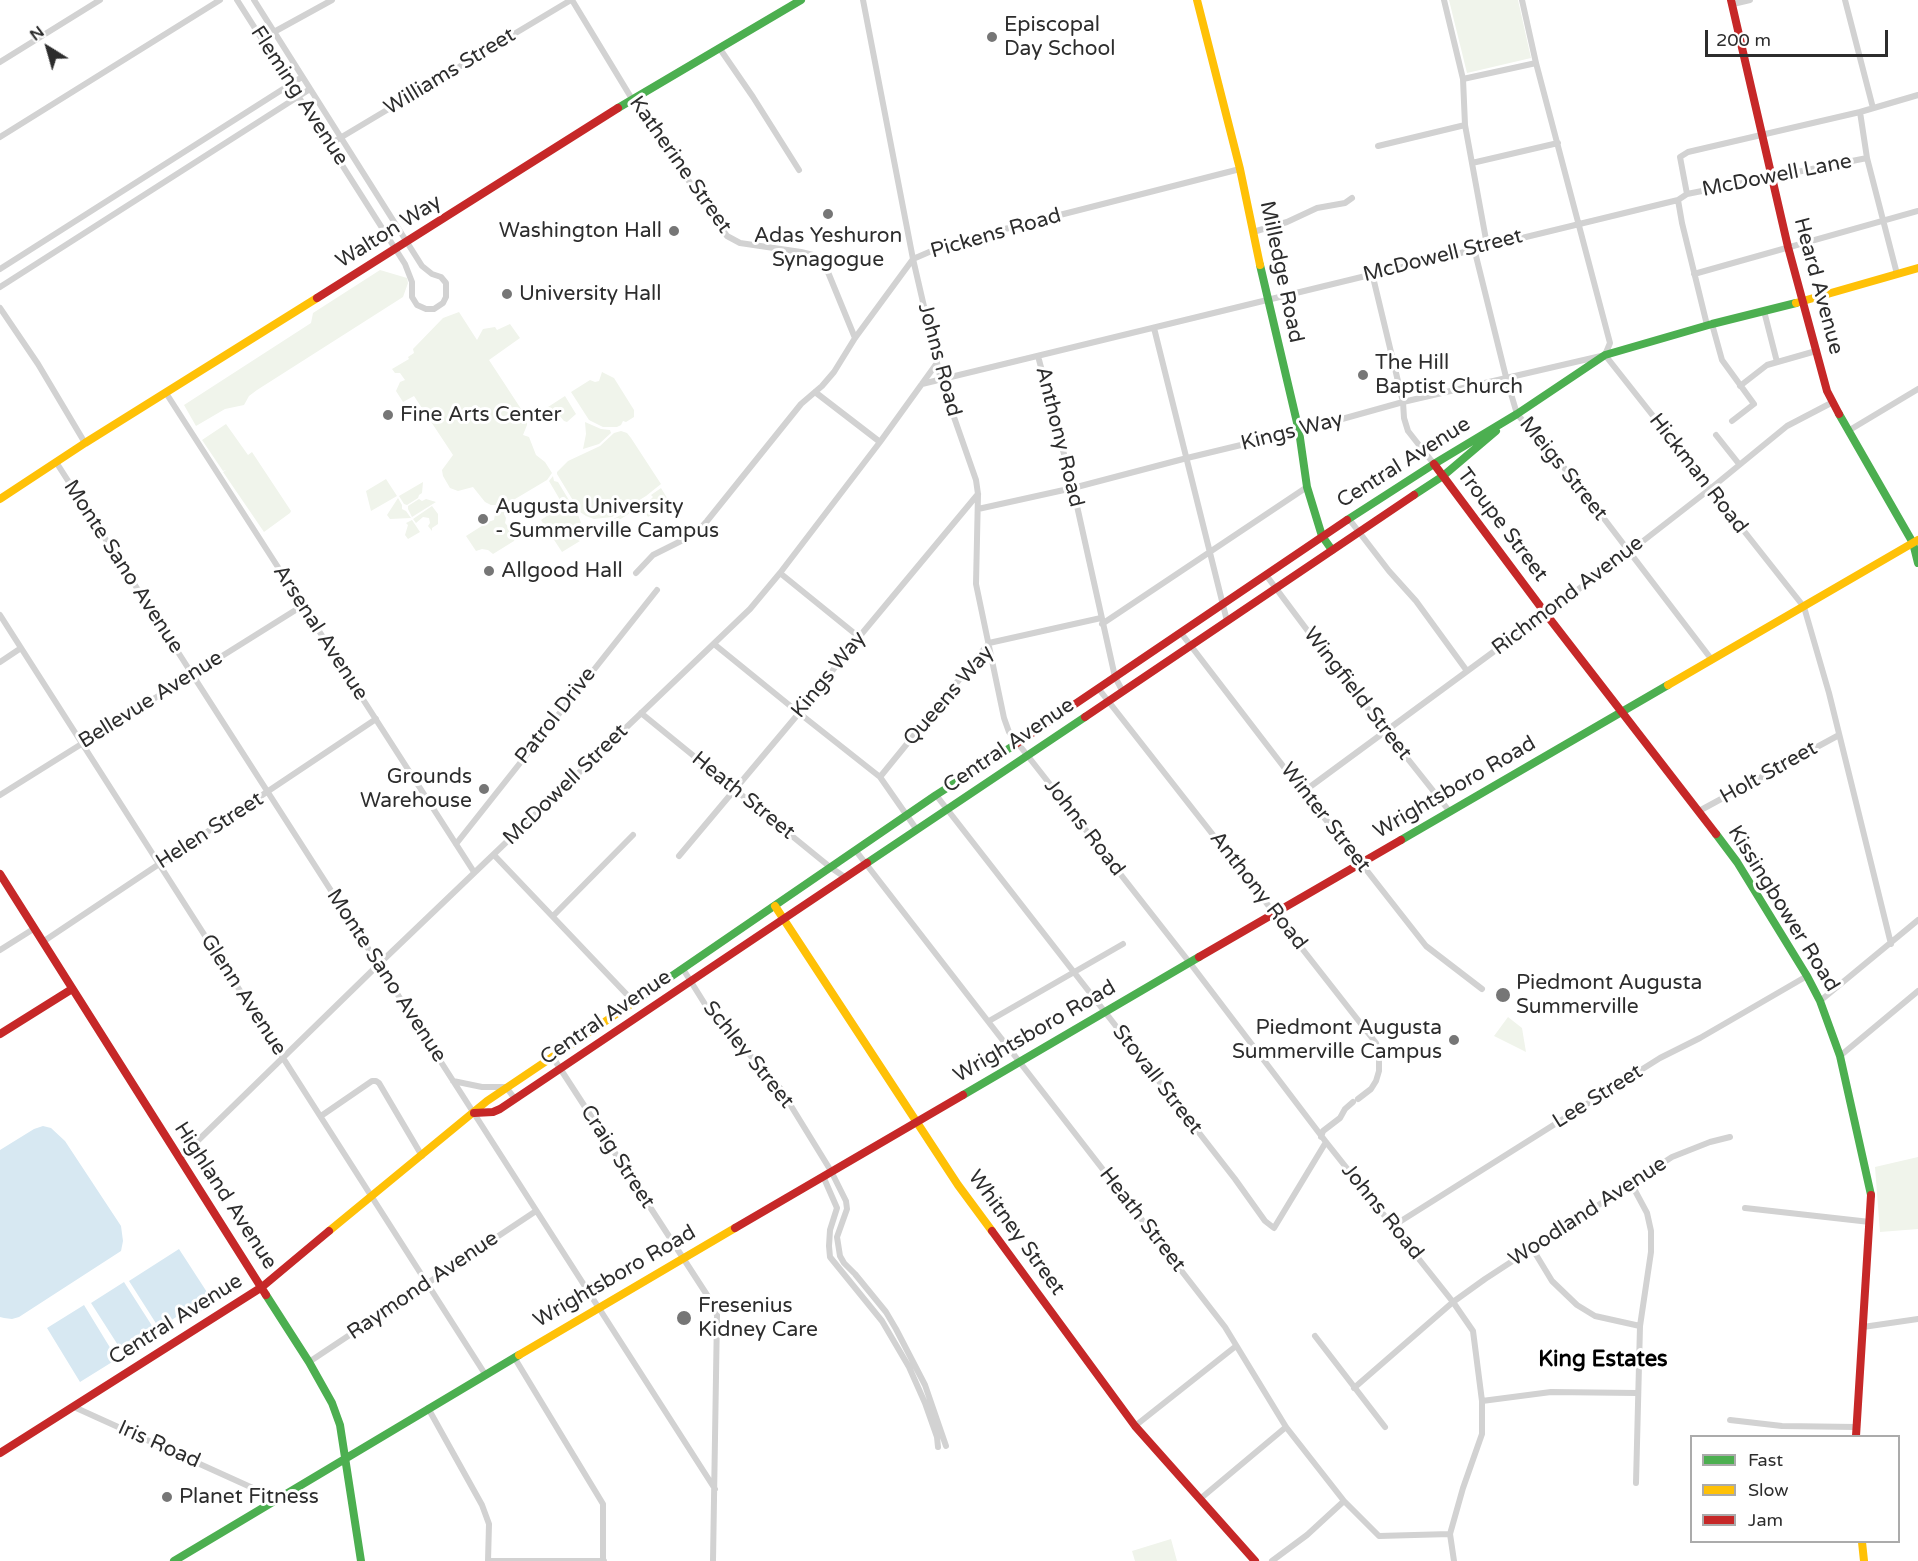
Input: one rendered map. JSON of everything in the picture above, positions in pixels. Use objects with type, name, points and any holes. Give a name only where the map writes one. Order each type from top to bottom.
[{"type":"main road","name":"Walton Way","points":[[0,499],[85,443],[632,99],[801,0]]},
{"type":"main road","name":"Milledge Road","points":[[1197,0],[1240,169],[1267,300],[1299,431],[1307,487],[1322,536],[1332,550]]},
{"type":"main road","name":"Heard Avenue","points":[[1732,2],[1788,247],[1827,390],[1848,430],[1915,542],[1918,563]]},
{"type":"main road","name":"Central Avenue","points":[[0,1453],[262,1287],[506,1087],[1322,536],[1517,414],[1605,355],[1709,324],[1804,301],[1918,268]]},
{"type":"main road","name":"Central Avenue","points":[[474,1113],[496,1111],[515,1100],[691,983],[1027,754],[1443,476],[1517,414]]},
{"type":"main road","name":"Troupe Street","points":[[1434,464],[1546,614],[1623,712]]},
{"type":"main road","name":"Wrightsboro Road","points":[[174,1561],[683,1258],[1915,542]]},
{"type":"main road","name":"Kissingbower Road","points":[[1623,712],[1737,862],[1807,976],[1820,1001],[1840,1056],[1871,1192],[1856,1432]]},
{"type":"main road","name":"Highland Avenue","points":[[0,874],[262,1287],[332,1403],[346,1457],[361,1561]]},
{"type":"main road","name":"Whitney Street","points":[[775,906],[958,1185],[1135,1426],[1255,1561]]},
{"type":"main road","points":[[0,1034],[72,989]]},
{"type":"main road","points":[[1862,1543],[1864,1561]]},
{"type":"street","points":[[0,62],[100,0]]},
{"type":"street","points":[[0,137],[220,0]]},
{"type":"street","name":"Fleming Avenue","points":[[237,0],[395,248],[410,275],[412,297],[417,305],[426,309],[434,309],[446,297],[446,284],[441,277],[432,274],[422,266],[254,0]]},
{"type":"street","points":[[315,0],[319,7]]},
{"type":"street","points":[[263,38],[332,0]]},
{"type":"street","name":"Katherine Street","points":[[572,0],[632,99],[727,236],[740,243],[801,252],[823,260],[855,338]]},
{"type":"street","name":"Williams Street","points":[[330,144],[572,0]]},
{"type":"street","name":"Johns Road","points":[[863,0],[913,259],[941,380],[976,480],[978,494],[976,584],[1004,718],[1018,743],[1453,1302],[1473,1331],[1482,1401],[1482,1434],[1450,1534],[1454,1561]]},
{"type":"street","points":[[1444,0],[1463,79],[1465,125],[1487,245]]},
{"type":"street","points":[[1522,0],[1536,63],[1610,343],[1605,355]]},
{"type":"street","points":[[1732,2],[1750,0]]},
{"type":"street","points":[[1845,0],[1873,108]]},
{"type":"street","points":[[720,49],[800,170]]},
{"type":"street","points":[[1463,79],[1536,63]]},
{"type":"street","points":[[0,269],[302,77]]},
{"type":"street","points":[[0,287],[310,89]]},
{"type":"street","points":[[1687,194],[1680,157],[1688,152],[1860,112],[1918,95]]},
{"type":"street","points":[[1860,112],[1868,158],[1897,274]]},
{"type":"street","points":[[1378,146],[1465,125]]},
{"type":"street","points":[[1472,163],[1558,143]]},
{"type":"street","points":[[184,153],[191,165]]},
{"type":"street","name":"McDowell Lane","points":[[1687,194],[1868,158]]},
{"type":"street","name":"Pickens Road","points":[[815,392],[834,372],[855,338],[913,259],[950,243],[1240,169]]},
{"type":"street","points":[[360,192],[372,185]]},
{"type":"street","name":"McDowell Street","points":[[922,384],[1678,200],[1687,194]]},
{"type":"street","points":[[112,198],[119,211]]},
{"type":"street","points":[[1253,232],[1287,222],[1317,208],[1345,203],[1352,198]]},
{"type":"street","points":[[1678,200],[1694,274],[1722,360],[1754,404],[1732,420]]},
{"type":"street","points":[[1694,274],[1918,211]]},
{"type":"street","name":"Meigs Street","points":[[1474,248],[1517,414],[1573,478],[1712,660]]},
{"type":"street","name":"Troupe Street","points":[[1372,273],[1408,431],[1434,464]]},
{"type":"street","points":[[0,308],[38,364],[85,443]]},
{"type":"street","points":[[1764,311],[1777,362]]},
{"type":"street","points":[[1154,328],[1227,621]]},
{"type":"street","points":[[1740,386],[1767,366],[1816,351]]},
{"type":"street","name":"Kings Way","points":[[978,509],[1073,488],[1299,431],[1403,402],[1605,355]]},
{"type":"street","name":"Hickman Road","points":[[1605,355],[1804,607],[1829,693],[1891,944]]},
{"type":"street","name":"Anthony Road","points":[[1038,356],[1073,488],[1115,676],[1123,692]]},
{"type":"street","name":"McDowell Street","points":[[179,1159],[474,872],[750,609],[880,442],[937,363]]},
{"type":"street","points":[[1848,430],[1918,389]]},
{"type":"street","points":[[636,573],[653,555],[695,534],[801,404],[815,392],[880,442]]},
{"type":"street","name":"Arsenal Avenue","points":[[166,393],[474,872]]},
{"type":"street","name":"Richmond Avenue","points":[[1303,792],[1629,552],[1786,426],[1833,402]]},
{"type":"street","points":[[1716,435],[1739,464]]},
{"type":"street","name":"Monte Sano Avenue","points":[[56,462],[715,1489]]},
{"type":"street","name":"Queens Way","points":[[880,777],[989,643],[1102,621],[1307,487]]},
{"type":"street","name":"Kings Way","points":[[679,856],[734,788],[799,714],[859,637],[978,494]]},
{"type":"street","points":[[1349,519],[1389,572],[1416,601],[1467,671]]},
{"type":"street","points":[[780,573],[859,637]]},
{"type":"street","name":"Wingfield Street","points":[[1266,575],[1450,812]]},
{"type":"street","name":"Patrol Drive","points":[[456,844],[657,590]]},
{"type":"street","name":"Bellevue Avenue","points":[[0,795],[302,606]]},
{"type":"street","name":"Glenn Avenue","points":[[0,615],[485,1374]]},
{"type":"street","name":"Winter Street","points":[[1181,633],[1303,792],[1430,951],[1482,989]]},
{"type":"street","points":[[714,644],[880,777],[917,830]]},
{"type":"street","points":[[0,662],[21,648]]},
{"type":"street","name":"Anthony Road","points":[[1098,688],[1376,1043],[1379,1057],[1376,1081],[1371,1089],[1355,1100],[1345,1109],[1340,1118],[1323,1131],[1324,1139]]},
{"type":"street","name":"Heath Street","points":[[641,713],[846,878]]},
{"type":"street","name":"Helen Street","points":[[44,941],[376,719]]},
{"type":"street","name":"Holt Street","points":[[1699,811],[1839,735]]},
{"type":"street","name":"Stovall Street","points":[[936,795],[1235,1179],[1265,1221],[1274,1228],[1324,1139]]},
{"type":"street","points":[[553,916],[633,836]]},
{"type":"street","name":"Heath Street","points":[[856,851],[1225,1327],[1286,1427],[1344,1501],[1379,1536],[1450,1534]]},
{"type":"street","points":[[494,855],[633,1001]]},
{"type":"street","points":[[1820,1001],[1918,920]]},
{"type":"street","points":[[0,950],[35,928]]},
{"type":"street","points":[[989,1021],[1123,944]]},
{"type":"street","name":"Schley Street","points":[[683,969],[708,1009],[722,1020],[758,1065],[780,1088],[827,1174]]},
{"type":"street","name":"Lee Street","points":[[1393,1226],[1660,1058],[1700,1038],[1807,976]]},
{"type":"street","points":[[1840,1056],[1918,991]]},
{"type":"street","name":"Craig Street","points":[[552,1056],[683,1258],[717,1315],[713,1561]]},
{"type":"street","points":[[321,1116],[372,1081],[376,1081],[422,1156]]},
{"type":"street","points":[[453,1081],[482,1088],[506,1087],[515,1100]]},
{"type":"street","name":"Woodland Avenue","points":[[1354,1388],[1453,1302],[1532,1248],[1672,1157],[1730,1137]]},
{"type":"street","points":[[827,1174],[846,1201],[847,1209],[837,1237],[840,1256],[886,1312],[896,1329],[925,1385],[946,1446]]},
{"type":"street","points":[[827,1174],[837,1208],[830,1230],[830,1257],[882,1321],[909,1367],[925,1403],[937,1437],[938,1447]]},
{"type":"street","points":[[1632,1185],[1647,1213],[1651,1232],[1651,1252],[1640,1326],[1636,1483]]},
{"type":"street","points":[[1745,1208],[1870,1222]]},
{"type":"street","name":"Raymond Avenue","points":[[309,1362],[536,1211]]},
{"type":"street","points":[[1532,1248],[1552,1281],[1577,1305],[1596,1316],[1640,1326]]},
{"type":"street","points":[[1863,1327],[1918,1319]]},
{"type":"street","points":[[1316,1336],[1384,1428]]},
{"type":"street","points":[[1135,1426],[1236,1346]]},
{"type":"street","points":[[428,1408],[482,1505],[489,1524],[488,1561],[604,1561],[603,1504],[514,1357]]},
{"type":"street","points":[[1482,1401],[1551,1392],[1637,1393]]},
{"type":"street","name":"Iris Road","points":[[74,1407],[277,1498]]},
{"type":"street","points":[[1730,1420],[1856,1432]]},
{"type":"street","points":[[1200,1498],[1286,1427]]},
{"type":"street","points":[[1272,1561],[1307,1535],[1344,1501]]},
{"type":"shaded area","points":[[1449,0],[1518,0],[1531,58],[1467,73]]},
{"type":"shaded area","points":[[380,270],[407,278],[408,283],[403,297],[257,390],[249,396],[244,405],[225,409],[196,426],[184,405],[311,323],[313,313]]},
{"type":"shaded area","points":[[459,312],[477,340],[483,329],[495,327],[497,330],[510,324],[520,338],[489,360],[527,418],[523,435],[529,437],[536,455],[545,462],[552,473],[547,480],[505,505],[491,505],[485,502],[473,487],[458,491],[450,488],[442,470],[453,455],[414,396],[403,402],[396,391],[400,382],[405,380],[400,373],[395,373],[392,369],[409,359],[408,357],[414,353],[413,349],[443,318]]},
{"type":"shaded area","points":[[602,372],[614,378],[634,410],[634,417],[626,422],[623,421],[617,427],[603,427],[589,420],[571,392],[590,380],[599,381]]},
{"type":"shaded area","points":[[565,396],[576,414],[567,422],[548,407]]},
{"type":"shaded area","points":[[585,422],[610,430],[611,433],[599,444],[583,449],[586,434]]},
{"type":"shaded area","points":[[226,424],[248,455],[252,452],[291,511],[264,532],[223,472],[226,470],[223,471],[202,440]]},
{"type":"shaded area","points":[[621,431],[627,433],[631,438],[661,484],[612,517],[594,519],[580,512],[557,472],[568,461],[600,446],[614,433]]},
{"type":"shaded area","points":[[553,476],[554,481],[558,482],[578,515],[584,530],[584,535],[578,540],[580,541],[562,552],[541,520],[563,505],[549,481]]},
{"type":"shaded area","points":[[386,479],[397,496],[371,511],[366,491]]},
{"type":"shaded area","points":[[423,482],[422,493],[418,498],[407,505],[404,504],[399,496]]},
{"type":"shaded area","points":[[661,488],[669,501],[662,505],[660,510],[648,517],[641,506],[597,534],[597,529],[647,499],[649,501],[653,497],[651,495]]},
{"type":"shaded area","points":[[398,498],[402,509],[411,518],[390,519],[387,515]]},
{"type":"shaded area","points":[[419,499],[436,502],[412,517],[408,506]]},
{"type":"shaded area","points":[[432,506],[438,514],[438,524],[432,528],[432,531],[428,526],[429,518],[423,517],[416,523],[413,519]]},
{"type":"shaded area","points":[[496,508],[505,508],[505,523],[513,532],[517,532],[514,541],[493,554],[488,550],[476,551],[466,536],[494,520]]},
{"type":"shaded area","points":[[412,520],[420,532],[408,539],[405,535],[408,525],[406,523]]},
{"type":"shaded area","points":[[1508,1017],[1522,1028],[1526,1052],[1494,1036]]},
{"type":"shaded area","points":[[43,1126],[51,1128],[65,1141],[121,1226],[123,1241],[121,1251],[19,1317],[4,1318],[0,1317],[0,1150]]},
{"type":"shaded area","points":[[1918,1157],[1918,1229],[1880,1232],[1875,1167]]},
{"type":"shaded area","points":[[179,1249],[214,1303],[189,1319],[184,1312],[159,1328],[129,1281]]},
{"type":"shaded area","points":[[124,1282],[156,1332],[123,1353],[91,1303]]},
{"type":"shaded area","points":[[84,1305],[117,1359],[80,1382],[47,1328]]},
{"type":"shaded area","points":[[1171,1539],[1177,1561],[1135,1561],[1132,1551]]},
{"type":"traffic: fast","points":[[618,108],[801,0]]},
{"type":"traffic: fast","points":[[1260,265],[1299,431],[1307,487],[1322,536],[1332,550]]},
{"type":"traffic: fast","points":[[1347,520],[1517,414],[1605,355],[1712,324],[1796,303]]},
{"type":"traffic: fast","points":[[1839,414],[1913,543],[1918,563]]},
{"type":"traffic: fast","points":[[1414,495],[1443,476],[1496,431]]},
{"type":"traffic: fast","points":[[1401,840],[1668,685]]},
{"type":"traffic: fast","points":[[867,863],[1085,717]]},
{"type":"traffic: fast","points":[[631,1004],[936,795],[1016,744]]},
{"type":"traffic: fast","points":[[1716,834],[1737,862],[1820,1001],[1840,1056],[1871,1195]]},
{"type":"traffic: fast","points":[[963,1095],[1199,957]]},
{"type":"traffic: fast","points":[[266,1295],[309,1362],[332,1403],[340,1425],[361,1561]]},
{"type":"traffic: fast","points":[[174,1561],[519,1355]]},
{"type":"traffic: slow","points":[[1197,0],[1240,169],[1260,265]]},
{"type":"traffic: slow","points":[[1796,303],[1918,268]]},
{"type":"traffic: slow","points":[[0,499],[317,298]]},
{"type":"traffic: slow","points":[[1668,685],[1918,540]]},
{"type":"traffic: slow","points":[[775,906],[958,1185],[992,1231]]},
{"type":"traffic: slow","points":[[329,1231],[487,1101],[631,1004]]},
{"type":"traffic: slow","points":[[519,1355],[735,1228]]},
{"type":"traffic: slow","points":[[1862,1543],[1864,1561]]},
{"type":"traffic: jam","points":[[1731,0],[1788,247],[1827,391],[1839,414]]},
{"type":"traffic: jam","points":[[317,298],[618,108]]},
{"type":"traffic: jam","points":[[1434,464],[1546,614],[1716,834]]},
{"type":"traffic: jam","points":[[1085,717],[1414,495]]},
{"type":"traffic: jam","points":[[1016,744],[1347,520]]},
{"type":"traffic: jam","points":[[1199,957],[1401,840]]},
{"type":"traffic: jam","points":[[474,1113],[493,1112],[500,1109],[867,863]]},
{"type":"traffic: jam","points":[[0,874],[266,1295]]},
{"type":"traffic: jam","points":[[0,1034],[72,989]]},
{"type":"traffic: jam","points":[[735,1228],[963,1095]]},
{"type":"traffic: jam","points":[[1856,1435],[1871,1195]]},
{"type":"traffic: jam","points":[[0,1453],[262,1287],[329,1231]]},
{"type":"traffic: jam","points":[[992,1231],[1135,1426],[1255,1561]]},
{"type":"place","name":"Episcopal Day School","points":[[992,37]]},
{"type":"place","name":"Adas Yeshuron Synagogue","points":[[828,214]]},
{"type":"place","name":"Washington Hall","points":[[674,231]]},
{"type":"place","name":"University Hall","points":[[507,294]]},
{"type":"place","name":"The Hill Baptist Church","points":[[1363,375]]},
{"type":"place","name":"Fine Arts Center","points":[[388,415]]},
{"type":"place","name":"Augusta University - Summerville Campus","points":[[483,519]]},
{"type":"place","name":"Allgood Hall","points":[[489,571]]},
{"type":"place","name":"Grounds Warehouse","points":[[484,789]]},
{"type":"place","name":"Piedmont Augusta Summerville","points":[[1503,995]]},
{"type":"place","name":"Piedmont Augusta Summerville Campus","points":[[1454,1040]]},
{"type":"place","name":"Fresenius Kidney Care","points":[[684,1318]]},
{"type":"place","name":"Planet Fitness","points":[[167,1497]]},
{"type":"district","name":"King Estates","points":[[1603,1360]]}]
